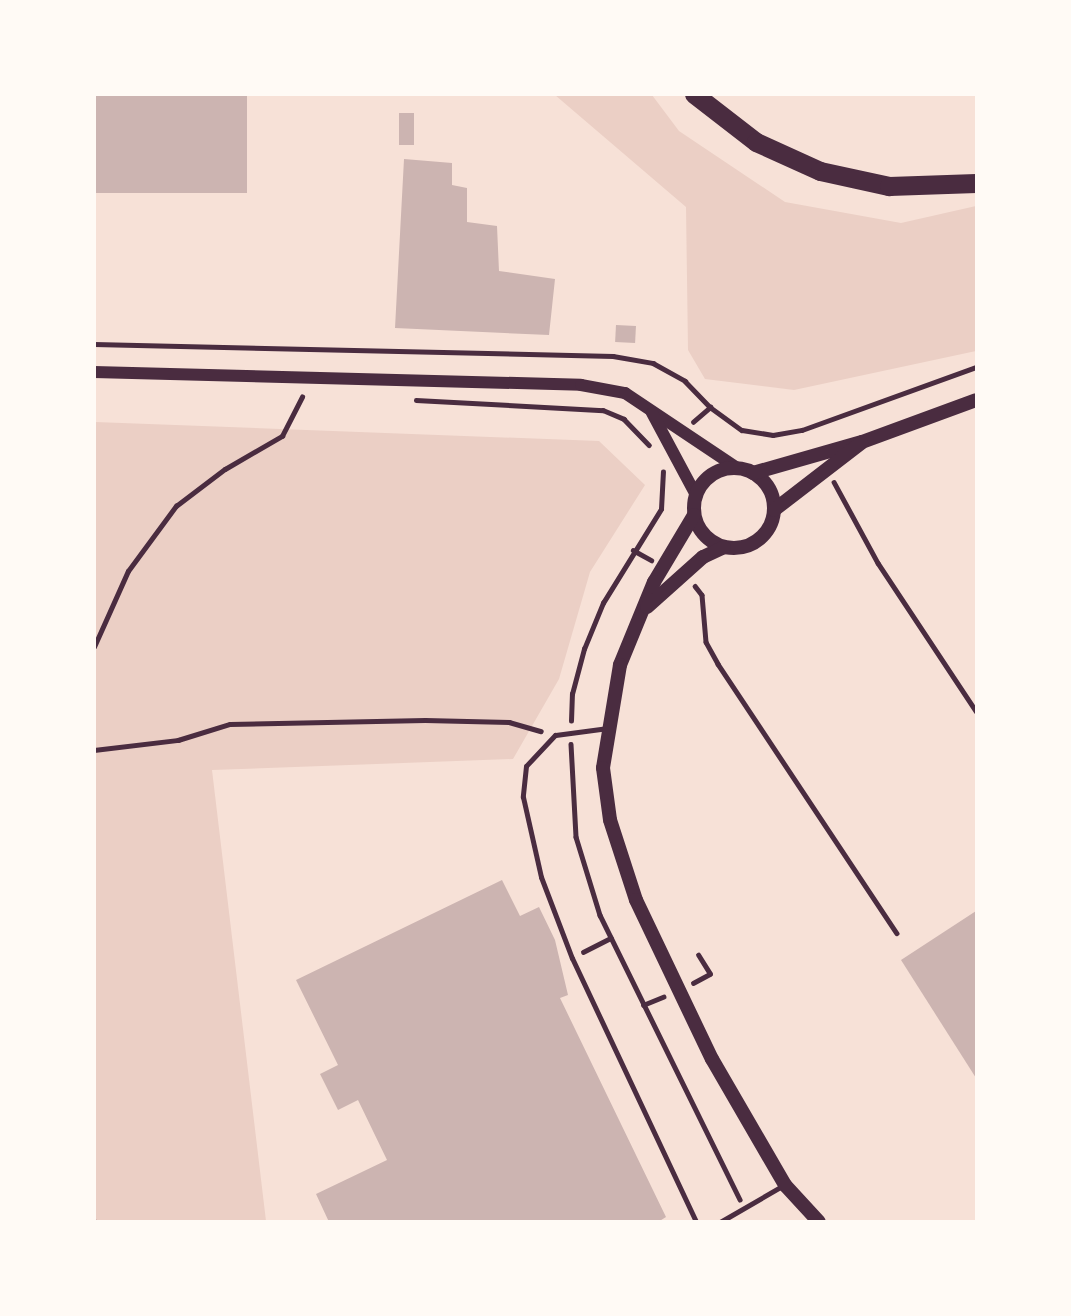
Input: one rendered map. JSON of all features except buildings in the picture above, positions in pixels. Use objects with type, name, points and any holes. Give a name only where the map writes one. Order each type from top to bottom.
[{"type":"highway","points":[[694,94],[756,142],[820,171],[889,186],[976,183]]},
{"type":"main road","points":[[753,473],[818,452],[862,442],[976,400]]},
{"type":"main road","points":[[775,509],[862,442]]},
{"type":"main road","points":[[647,607],[703,557],[724,547],[756,542],[772,522],[775,509],[767,485],[753,473],[737,468],[709,476],[696,495],[694,515],[662,566],[647,607],[620,665],[603,768],[610,820],[636,900],[712,1059],[785,1185],[796,1201],[819,1222]]},
{"type":"main road","points":[[694,515],[705,537],[724,547]]},
{"type":"main road","points":[[796,1201],[803,1222]]},
{"type":"street","points":[[94,372],[581,385],[625,393],[652,413],[684,429],[737,468]]},
{"type":"street","points":[[652,413],[696,495]]},
{"type":"lane","points":[[608,728],[555,735],[526,766],[523,797],[541,877],[572,958],[696,1222]]},
{"type":"lane","points":[[720,1222],[785,1185]]},
{"type":"path","points":[[94,344],[613,356],[653,363],[685,381],[710,407],[742,430],[773,435],[807,428],[976,367]]},
{"type":"path","points":[[289,396],[315,397]]},
{"type":"path","points":[[94,647],[128,571],[176,506],[225,469],[282,436],[302,397]]},
{"type":"path","points":[[405,400],[603,410],[624,419],[657,453],[666,482],[661,509],[634,550],[584,649],[572,694],[576,837],[611,938],[745,1208]]},
{"type":"path","points":[[684,429],[710,407]]},
{"type":"path","points":[[807,428],[818,452]]},
{"type":"path","points":[[657,453],[667,444]]},
{"type":"path","points":[[827,469],[878,563],[976,711]]},
{"type":"path","points":[[634,550],[662,566]]},
{"type":"path","points":[[681,578],[702,595],[706,642],[718,664],[897,933]]},
{"type":"path","points":[[94,750],[178,740],[230,724],[509,722],[555,735]]},
{"type":"path","points":[[572,958],[611,938]]},
{"type":"shaded area","points":[[555,95],[652,95],[679,131],[785,202],[901,223],[976,206],[976,351],[794,390],[705,379],[688,350],[686,207]]},
{"type":"shaded area","points":[[95,422],[599,441],[645,485],[590,572],[559,679],[513,759],[212,770],[266,1221],[95,1222]]}]
